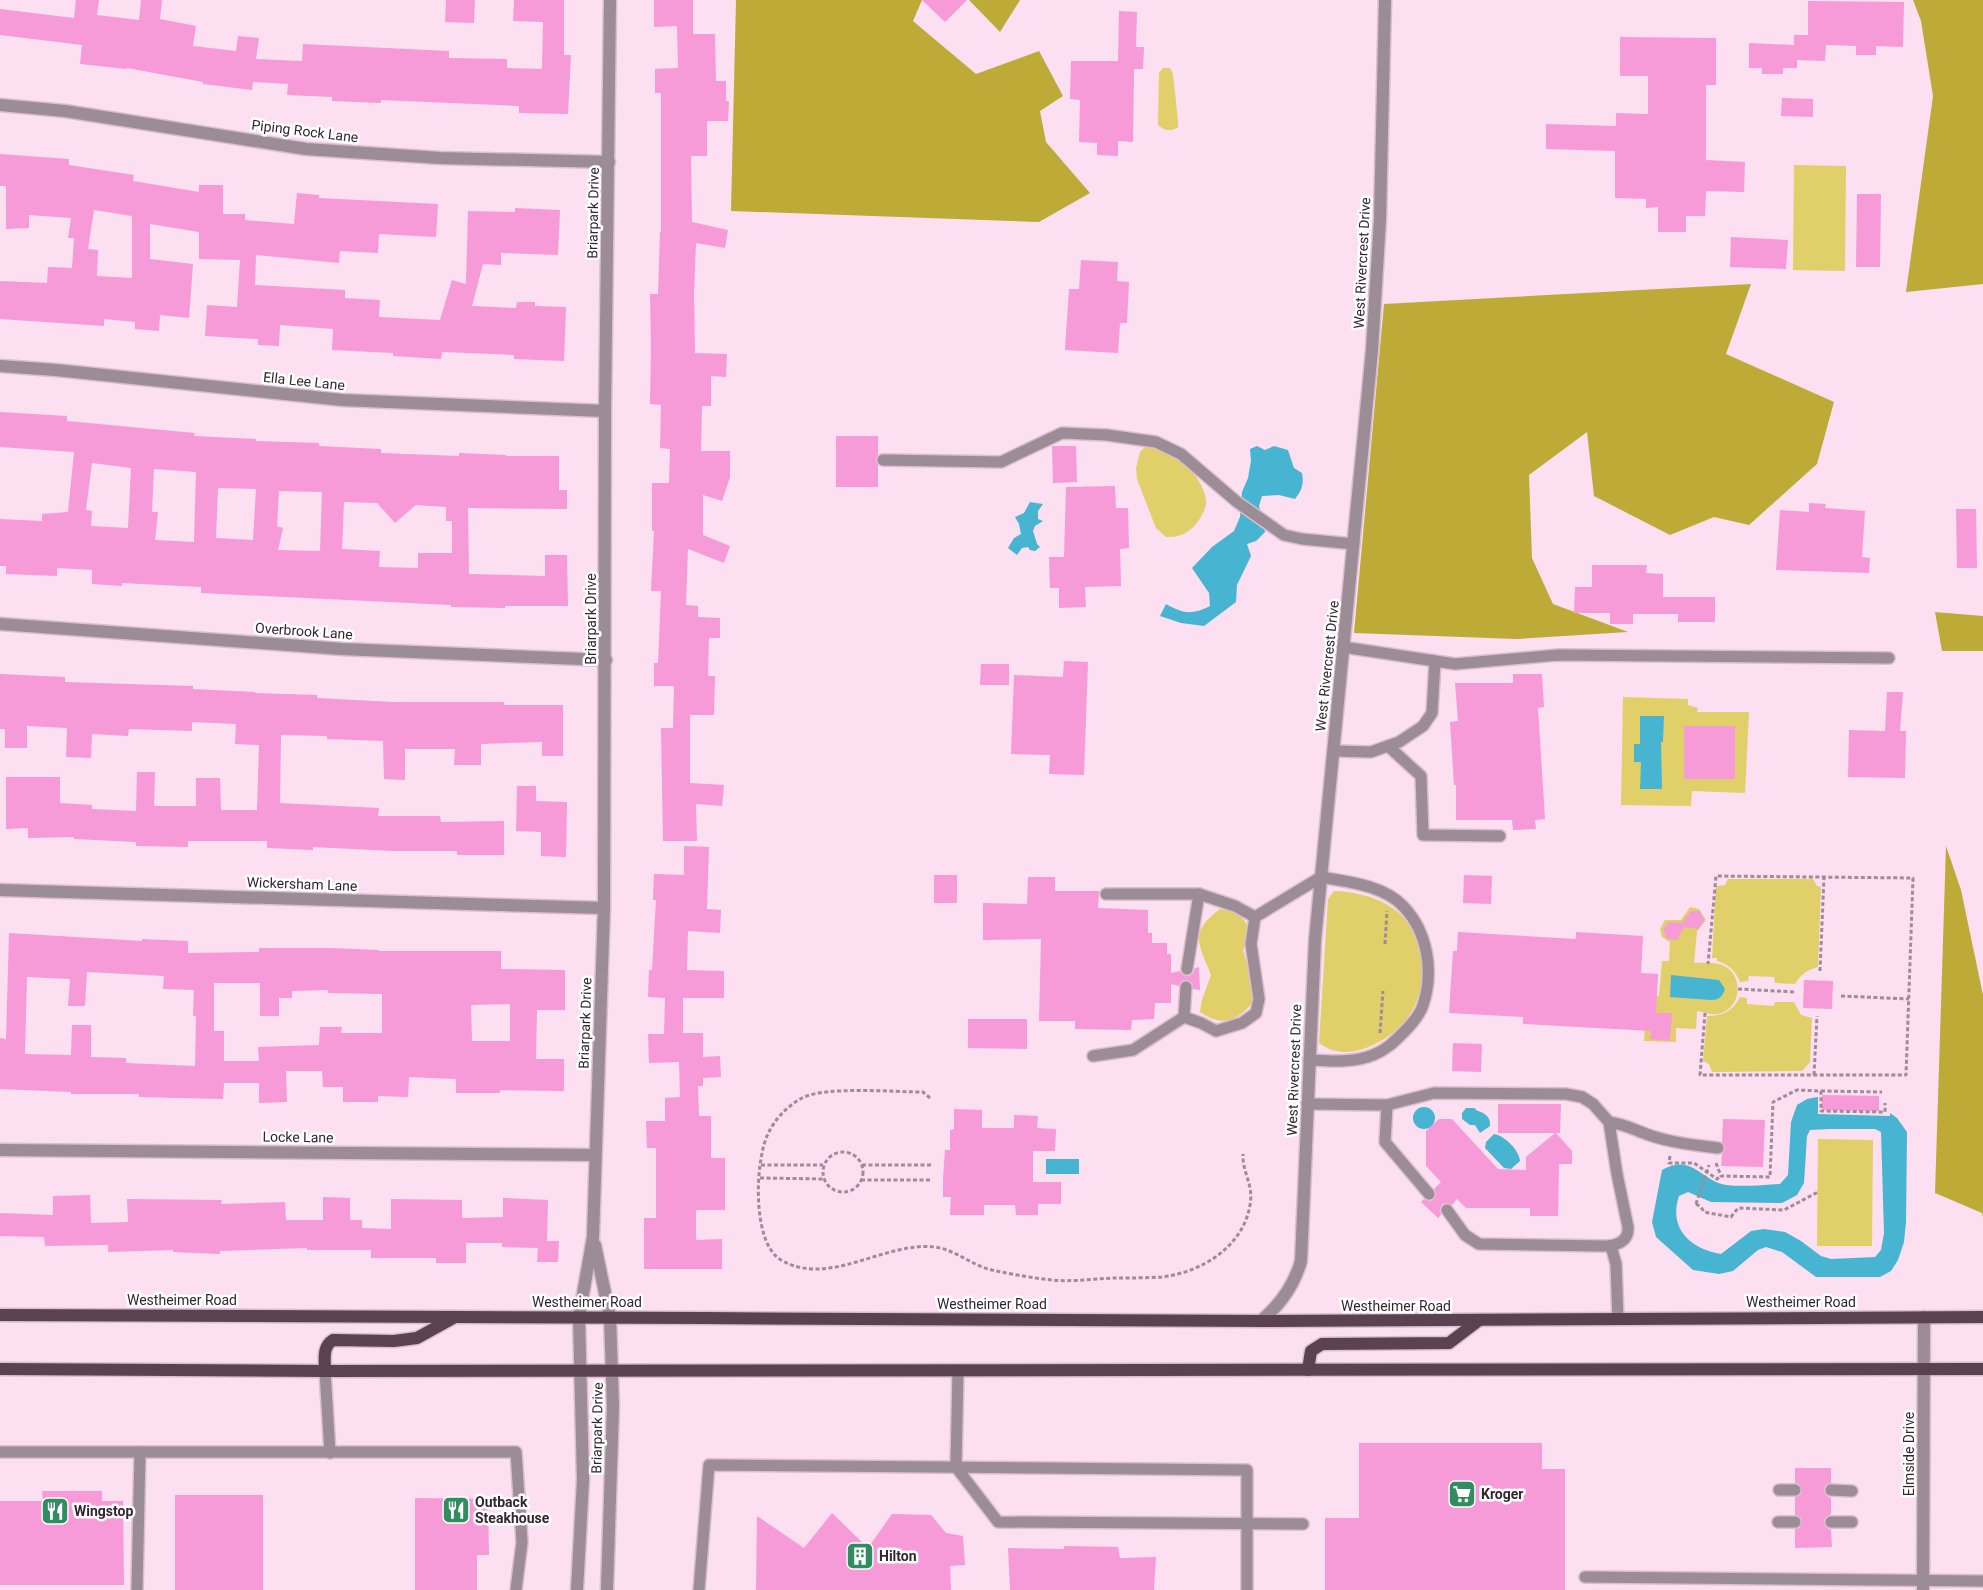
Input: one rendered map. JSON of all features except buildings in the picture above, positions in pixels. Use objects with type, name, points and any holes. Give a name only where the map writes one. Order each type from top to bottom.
[{"type":"main road","name":"Westheimer Road","points":[[0,1315],[1261,1321],[1983,1317]]},
{"type":"main road","points":[[0,1322],[14,1315]]},
{"type":"main road","points":[[325,1371],[324,1350],[328,1343],[333,1340],[394,1341],[416,1338],[458,1316]]},
{"type":"main road","points":[[1308,1370],[1311,1351],[1322,1344],[1449,1343],[1478,1320]]},
{"type":"main road","points":[[0,1369],[325,1371],[1983,1369]]},
{"type":"street","name":"Briarpark Drive","points":[[577,1590],[583,1480],[579,1317],[593,1237],[604,908],[606,660],[605,411],[610,0]]},
{"type":"street","name":"West Rivercrest Drive","points":[[1261,1321],[1276,1309],[1287,1294],[1301,1260],[1315,940],[1372,350],[1381,190],[1385,0]]},
{"type":"street","name":"Piping Rock Lane","points":[[0,105],[65,110],[306,149],[440,158],[609,162]]},
{"type":"street","name":"Ella Lee Lane","points":[[0,366],[56,370],[342,400],[605,411]]},
{"type":"street","name":"Overbrook Lane","points":[[0,624],[342,650],[606,660]]},
{"type":"street","name":"Wickersham Lane","points":[[0,890],[604,908]]},
{"type":"street","name":"Locke Lane","points":[[0,1150],[595,1155]]},
{"type":"street","name":"Briarpark Drive","points":[[593,1237],[610,1317],[614,1406],[607,1590]]},
{"type":"street","name":"Elmside Drive","points":[[1923,1585],[1924,1317]]},
{"type":"lane","points":[[883,460],[1001,462],[1062,433],[1107,434],[1156,442],[1168,447],[1198,467],[1237,502],[1284,535],[1302,539],[1354,544]]},
{"type":"lane","points":[[1344,647],[1455,664],[1558,655],[1889,658]]},
{"type":"lane","points":[[1334,751],[1370,752],[1399,742],[1423,726],[1432,713],[1435,661]]},
{"type":"lane","points":[[1388,746],[1421,776],[1423,835],[1500,836]]},
{"type":"lane","points":[[1255,917],[1322,877],[1354,883],[1380,891],[1402,905],[1416,926],[1426,947],[1429,976],[1423,1007],[1413,1022],[1386,1049],[1372,1056],[1340,1061],[1309,1060]]},
{"type":"lane","points":[[1106,894],[1199,894],[1235,906],[1255,917]]},
{"type":"lane","points":[[1187,969],[1199,894]]},
{"type":"lane","points":[[1184,1017],[1216,1031],[1242,1023],[1256,1013],[1259,999],[1251,944],[1255,917]]},
{"type":"lane","points":[[1184,1017],[1186,987]]},
{"type":"lane","points":[[1093,1056],[1133,1050],[1184,1017]]},
{"type":"lane","points":[[1307,1104],[1387,1105],[1434,1093],[1566,1094],[1582,1097],[1593,1104],[1608,1122],[1629,1234],[1626,1239],[1611,1246],[1479,1244],[1464,1235],[1447,1210]]},
{"type":"lane","points":[[1387,1105],[1385,1142],[1429,1194]]},
{"type":"lane","points":[[1608,1122],[1622,1123],[1648,1135],[1676,1143],[1718,1148]]},
{"type":"lane","points":[[1611,1246],[1616,1264],[1618,1319]]},
{"type":"lane","points":[[958,1370],[956,1467],[998,1522],[1303,1524]]},
{"type":"lane","points":[[325,1371],[330,1453]]},
{"type":"lane","points":[[0,1452],[516,1452],[522,1542],[516,1590]]},
{"type":"lane","points":[[137,1590],[140,1452]]},
{"type":"lane","points":[[699,1590],[709,1465],[1247,1470],[1247,1590]]},
{"type":"lane","points":[[1779,1490],[1795,1490]]},
{"type":"lane","points":[[1831,1490],[1852,1491]]},
{"type":"lane","points":[[1778,1522],[1795,1522]]},
{"type":"lane","points":[[1831,1522],[1852,1522]]},
{"type":"lane","points":[[1585,1577],[1923,1585],[1983,1581]]},
{"type":"path","points":[[1705,1013],[1700,1074],[1906,1075],[1913,878],[1716,876],[1708,964]]},
{"type":"path","points":[[1820,972],[1824,877]]},
{"type":"path","points":[[1385,944],[1387,896]]},
{"type":"path","points":[[1738,989],[1796,992]]},
{"type":"path","points":[[1379,1052],[1383,991]]},
{"type":"path","points":[[1841,996],[1909,999]]},
{"type":"path","points":[[1814,1075],[1817,1016]]},
{"type":"path","points":[[1670,1154],[1669,1163],[1694,1164],[1717,1179],[1721,1176],[1770,1177],[1773,1102],[1797,1090],[1882,1092]]},
{"type":"path","points":[[1821,1091],[1821,1111],[1884,1112],[1885,1103]]},
{"type":"path","points":[[930,1098],[923,1092],[821,1092],[804,1097],[786,1108],[766,1138],[761,1165],[760,1217],[763,1234],[770,1250],[781,1260],[797,1266],[815,1269],[835,1268],[896,1250],[935,1247],[954,1252],[989,1270],[1053,1280],[1163,1277],[1186,1271],[1210,1261],[1227,1249],[1238,1238],[1250,1206],[1251,1194],[1250,1184],[1242,1162],[1243,1154]]},
{"type":"path","points":[[761,1165],[823,1165],[833,1155],[840,1152],[850,1153],[862,1165],[861,1180],[852,1190],[834,1191],[824,1180],[823,1165]]},
{"type":"path","points":[[862,1165],[931,1165]]},
{"type":"path","points":[[1709,1165],[1696,1204],[1704,1212],[1732,1216],[1738,1208],[1784,1210],[1818,1192]]},
{"type":"path","points":[[1716,1165],[1721,1176]]},
{"type":"path","points":[[760,1178],[824,1180]]},
{"type":"path","points":[[861,1180],[932,1180]]},
{"type":"shaded area","points":[[736,0],[922,0],[913,21],[976,74],[1039,51],[1063,96],[1040,111],[1046,142],[1090,193],[1039,222],[731,211]]},
{"type":"shaded area","points":[[969,0],[1020,0],[1000,32]]},
{"type":"shaded area","points":[[1913,0],[1983,0],[1983,284],[1906,292],[1933,96],[1921,21]]},
{"type":"shaded area","points":[[1163,68],[1170,68],[1173,74],[1178,127],[1172,130],[1165,130],[1158,125],[1159,73]]},
{"type":"shaded area","points":[[1794,165],[1846,166],[1845,271],[1793,270]]},
{"type":"shaded area","points":[[1751,284],[1726,354],[1834,402],[1817,464],[1749,525],[1714,517],[1670,535],[1594,496],[1587,432],[1529,475],[1532,558],[1553,604],[1628,632],[1516,639],[1354,633],[1384,304]]},
{"type":"shaded area","points":[[1145,447],[1155,448],[1177,457],[1190,469],[1204,491],[1206,503],[1201,517],[1196,524],[1183,534],[1166,537],[1156,528],[1137,479],[1136,468],[1140,452]]},
{"type":"shaded area","points":[[1935,612],[1983,616],[1983,651],[1942,651]]},
{"type":"shaded area","points":[[1623,697],[1688,699],[1688,705],[1698,708],[1697,712],[1749,712],[1745,793],[1692,791],[1691,806],[1621,805]]},
{"type":"shaded area","points":[[1946,846],[1961,890],[1983,995],[1983,1217],[1982,1213],[1935,1193]]},
{"type":"shaded area","points":[[1728,879],[1813,879],[1817,886],[1821,887],[1818,967],[1805,973],[1795,984],[1775,983],[1774,977],[1749,976],[1748,981],[1740,982],[1731,969],[1717,961],[1717,958],[1712,958],[1716,886],[1725,885]]},
{"type":"shaded area","points":[[1334,891],[1368,896],[1398,912],[1408,923],[1415,935],[1420,948],[1422,963],[1420,991],[1415,1005],[1404,1022],[1378,1043],[1347,1052],[1336,1051],[1319,1043],[1328,899]]},
{"type":"shaded area","points":[[1690,907],[1699,909],[1706,920],[1697,931],[1694,963],[1719,964],[1729,970],[1737,983],[1736,999],[1732,1006],[1717,1014],[1697,1011],[1696,1029],[1676,1028],[1676,1042],[1644,1041],[1647,996],[1659,996],[1662,961],[1669,961],[1670,942],[1662,937],[1660,929],[1665,920],[1681,920]]},
{"type":"shaded area","points":[[1220,909],[1241,917],[1248,928],[1247,942],[1243,950],[1254,987],[1254,1001],[1248,1008],[1236,1017],[1223,1021],[1216,1020],[1200,1012],[1202,1000],[1211,975],[1200,947],[1200,932],[1203,925]]},
{"type":"shaded area","points":[[1740,997],[1747,998],[1747,1004],[1774,1006],[1775,1002],[1794,1002],[1801,1015],[1812,1018],[1810,1062],[1802,1071],[1712,1072],[1709,1064],[1703,1061],[1707,1016],[1727,1012]]},
{"type":"shaded area","points":[[1818,1139],[1873,1140],[1872,1246],[1817,1246]]},
{"type":"water","points":[[1257,446],[1265,450],[1274,446],[1288,450],[1294,468],[1302,473],[1303,484],[1299,493],[1295,499],[1279,495],[1262,496],[1259,506],[1265,532],[1256,541],[1247,544],[1251,556],[1237,585],[1236,602],[1204,626],[1181,623],[1160,616],[1166,604],[1178,610],[1188,612],[1198,611],[1210,606],[1209,593],[1192,568],[1212,547],[1234,531],[1240,517],[1242,492],[1248,478],[1251,461],[1250,449]]},
{"type":"water","points":[[1030,502],[1043,504],[1038,511],[1038,519],[1043,521],[1035,526],[1033,531],[1037,544],[1040,547],[1035,551],[1030,550],[1028,547],[1022,548],[1017,555],[1008,548],[1014,538],[1021,534],[1015,517],[1024,513]]},
{"type":"water","points":[[1640,716],[1664,716],[1663,742],[1661,742],[1662,789],[1640,789],[1641,762],[1634,762],[1634,744],[1640,744]]},
{"type":"water","points":[[1671,975],[1719,980],[1725,989],[1720,998],[1714,1000],[1670,997]]},
{"type":"water","points":[[1818,1097],[1818,1114],[1890,1116],[1890,1113],[1897,1118],[1907,1132],[1904,1242],[1898,1260],[1891,1271],[1880,1277],[1816,1277],[1782,1252],[1766,1247],[1758,1250],[1733,1271],[1719,1274],[1693,1270],[1656,1237],[1652,1222],[1662,1170],[1672,1166],[1689,1166],[1717,1183],[1726,1185],[1780,1184],[1788,1175],[1791,1122],[1797,1105],[1807,1099]],"holes":[[[1875,1129],[1881,1132],[1884,1233],[1881,1250],[1875,1257],[1831,1259],[1821,1256],[1785,1232],[1764,1229],[1751,1231],[1721,1254],[1700,1247],[1692,1242],[1680,1228],[1676,1208],[1679,1196],[1688,1192],[1711,1202],[1782,1203],[1797,1195],[1804,1183],[1807,1136],[1810,1130]]]},
{"type":"water","points":[[1424,1107],[1432,1110],[1435,1118],[1432,1126],[1424,1129],[1416,1126],[1413,1118],[1416,1110]]},
{"type":"water","points":[[1466,1108],[1475,1108],[1488,1117],[1490,1126],[1480,1133],[1475,1125],[1470,1125],[1462,1119],[1462,1113]]},
{"type":"water","points":[[1494,1134],[1507,1141],[1517,1152],[1520,1161],[1511,1169],[1504,1168],[1485,1148],[1486,1142]]},
{"type":"water","points":[[1046,1159],[1079,1159],[1079,1174],[1046,1174]]},
{"type":"place","name":"Kroger","points":[[1462,1494]]},
{"type":"place","name":"Outback Steakhouse","points":[[456,1510]]},
{"type":"place","name":"Wingstop","points":[[55,1511]]},
{"type":"place","name":"Hilton","points":[[860,1556]]}]
